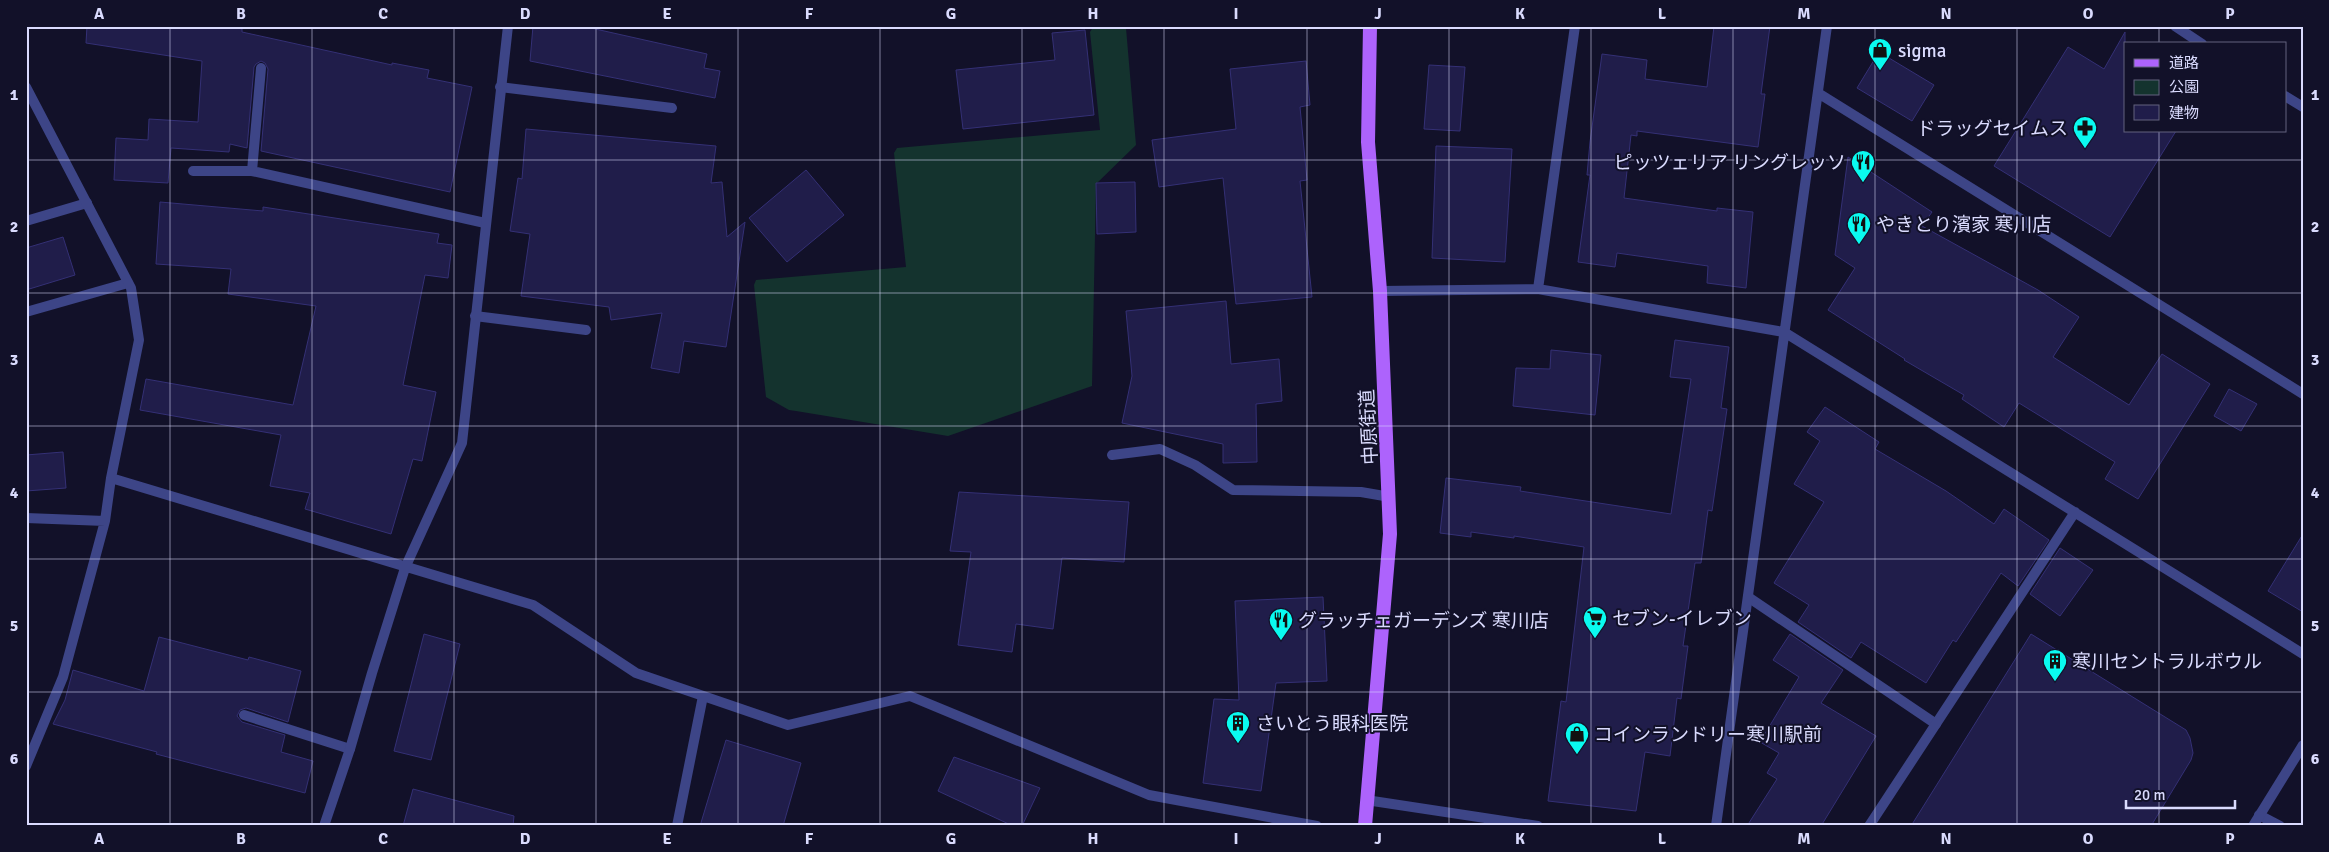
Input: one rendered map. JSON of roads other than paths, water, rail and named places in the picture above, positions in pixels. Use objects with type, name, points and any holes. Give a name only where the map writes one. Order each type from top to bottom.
[{"type":"main road","name":"中原街道","points":[[1364,826],[1390,534],[1390,496],[1380,291],[1368,142],[1370,26]]},
{"type":"street","points":[[324,826],[350,749],[405,568],[462,443],[508,26]]},
{"type":"street","points":[[1538,289],[1575,26]]},
{"type":"street","points":[[1716,826],[1827,26]]},
{"type":"street","points":[[2175,26],[2199,42]]},
{"type":"street","points":[[252,171],[261,68]]},
{"type":"street","points":[[26,87],[131,288],[139,340],[104,521],[63,677],[26,766]]},
{"type":"street","points":[[500,87],[672,108]]},
{"type":"street","points":[[1818,93],[2303,394]]},
{"type":"street","points":[[2286,97],[2303,107]]},
{"type":"street","points":[[194,171],[252,171],[485,223]]},
{"type":"street","points":[[26,220],[87,203]]},
{"type":"street","points":[[26,312],[128,283]]},
{"type":"street","points":[[1380,291],[1538,289],[1784,332],[2303,654]]},
{"type":"street","points":[[475,316],[586,330]]},
{"type":"street","points":[[1112,455],[1160,448],[1195,465],[1233,490],[1361,492],[1390,496]]},
{"type":"street","points":[[111,478],[533,605],[636,673],[788,725],[910,696],[1149,795],[1316,826]]},
{"type":"street","points":[[1870,826],[2075,512]]},
{"type":"street","points":[[26,518],[104,521]]},
{"type":"street","points":[[1748,597],[1936,724]]},
{"type":"street","points":[[677,826],[703,696]]},
{"type":"street","points":[[244,715],[350,749]]},
{"type":"street","points":[[2252,826],[2303,745]]},
{"type":"street","points":[[1366,800],[1538,826]]},
{"type":"street","points":[[2259,815],[2280,826]]},
{"type":"place","name":"sigma","points":[[1880,71]]},
{"type":"place","name":"ドラッグセイムス","points":[[2085,149]]},
{"type":"place","name":"ピッツェリア リングレッソ","points":[[1863,183]]},
{"type":"place","name":"やきとり濱家 寒川店","points":[[1859,245]]},
{"type":"place","name":"セブン-イレブン","points":[[1595,639]]},
{"type":"place","name":"グラッチェガーデンズ 寒川店","points":[[1281,641]]},
{"type":"place","name":"寒川セントラルボウル","points":[[2055,682]]},
{"type":"place","name":"さいとう眼科医院","points":[[1238,744]]},
{"type":"place","name":"コインランドリー寒川駅前","points":[[1577,755]]}]
